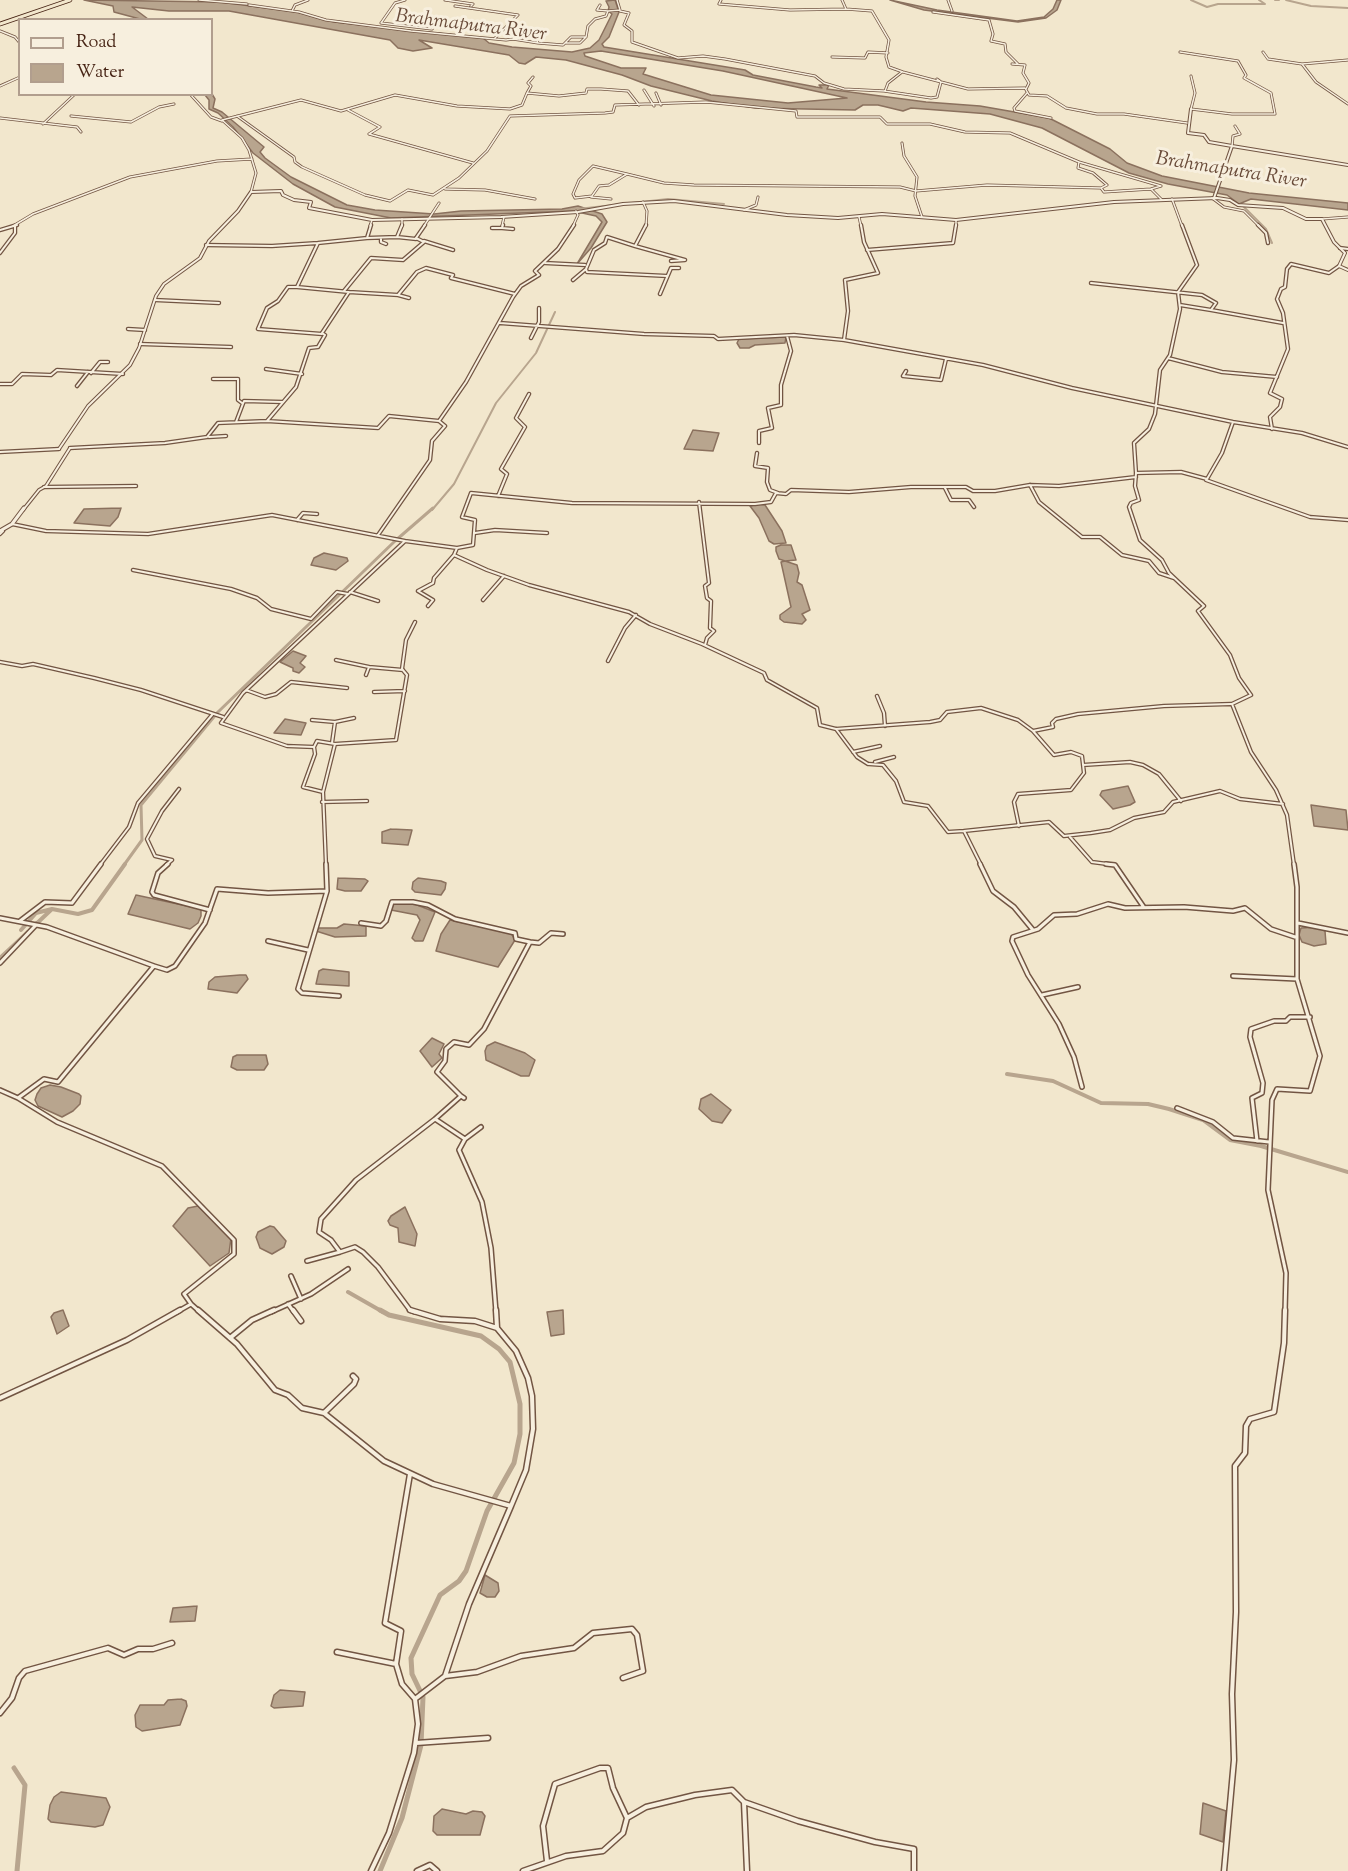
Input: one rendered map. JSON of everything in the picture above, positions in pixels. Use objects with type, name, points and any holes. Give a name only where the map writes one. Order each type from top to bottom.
[{"type":"highway","points":[[0,23],[67,1]]},
{"type":"street","points":[[199,0],[292,11],[326,20],[565,44],[580,44],[586,37],[590,24],[596,18],[606,16],[608,11]]},
{"type":"street","points":[[292,11],[296,5],[308,0]]},
{"type":"street","points":[[378,26],[395,3],[405,0]]},
{"type":"street","points":[[445,0],[473,4],[471,6]]},
{"type":"street","points":[[617,0],[619,11]]},
{"type":"street","points":[[721,0],[720,4],[786,10],[872,11],[889,40],[886,60],[889,67],[968,89],[1026,89]]},
{"type":"street","points":[[842,0],[846,9]]},
{"type":"street","points":[[948,0],[952,11]]},
{"type":"street","points":[[600,5],[597,9],[629,13],[624,25],[632,31],[632,42],[676,57],[703,56],[726,59],[814,76],[824,83],[844,89],[885,91],[936,98],[941,82],[933,78]]},
{"type":"street","points":[[455,6],[518,15],[495,38]]},
{"type":"street","points":[[933,12],[989,20],[993,34],[991,41],[1005,44],[1006,52],[1018,64]]},
{"type":"street","points":[[429,32],[440,21]]},
{"type":"street","points":[[381,23],[432,29]]},
{"type":"street","points":[[0,31],[18,41]]},
{"type":"street","points":[[513,39],[535,36],[538,43]]},
{"type":"street","points":[[565,44],[571,37],[586,37]]},
{"type":"street","points":[[832,57],[865,57],[868,52],[888,53]]},
{"type":"street","points":[[1180,52],[1238,61],[1246,73],[1244,78],[1271,93],[1275,114],[1232,114],[1191,109]]},
{"type":"street","points":[[1263,52],[1268,59],[1302,64],[1348,60]]},
{"type":"street","points":[[1012,64],[1025,65],[1023,73],[1029,82],[1027,93]]},
{"type":"street","points":[[1302,64],[1317,84],[1348,104]]},
{"type":"street","points":[[885,91],[888,83],[902,72]]},
{"type":"street","points":[[1191,76],[1195,91],[1187,123],[1188,132],[1204,135],[1209,142],[1348,165]]},
{"type":"street","points":[[337,115],[341,111],[395,95],[457,106],[510,109],[522,105],[531,86],[528,83],[533,77]]},
{"type":"street","points":[[0,86],[18,78]]},
{"type":"street","points":[[527,93],[560,96],[585,93],[588,89],[627,90],[639,105]]},
{"type":"street","points":[[644,90],[654,106]]},
{"type":"street","points":[[656,93],[661,105]]},
{"type":"street","points":[[1051,118],[1015,111],[1022,96],[1027,93],[1048,96],[1066,108]]},
{"type":"street","points":[[43,123],[73,96]]},
{"type":"street","points":[[60,449],[88,406],[123,374],[140,344],[155,300],[164,284],[200,258],[206,245],[248,200],[256,173],[242,138],[222,120],[212,117],[192,96]]},
{"type":"street","points":[[222,120],[302,100],[341,111]]},
{"type":"street","points":[[70,116],[131,123],[159,107],[171,102],[174,104]]},
{"type":"street","points":[[237,116],[294,157],[295,162],[302,167],[365,195],[390,201],[407,191],[433,195],[459,178],[487,151],[510,116],[611,113],[612,106],[707,102],[751,109],[795,111],[797,117],[880,117],[887,124],[919,126],[932,124],[965,132],[1010,133],[1079,162],[1161,186],[1151,189],[1106,192],[1101,188]]},
{"type":"street","points":[[1062,108],[1187,123]]},
{"type":"street","points":[[347,109],[380,128],[369,134],[473,163]]},
{"type":"street","points":[[0,118],[77,127],[81,132]]},
{"type":"street","points":[[1214,197],[1232,146],[1233,136],[1240,134],[1235,126]]},
{"type":"street","points":[[902,142],[904,156],[917,177],[916,191],[922,217]]},
{"type":"street","points":[[0,230],[15,226],[33,214],[54,208],[118,180],[217,161],[252,159]]},
{"type":"street","points":[[611,199],[575,198],[573,194],[579,179],[591,167],[668,183],[900,187],[916,191],[978,185],[1101,188],[1107,185],[1093,173],[1077,168],[1079,162]]},
{"type":"street","points":[[591,197],[599,186],[609,185],[627,174]]},
{"type":"street","points":[[443,188],[485,190],[535,199]]},
{"type":"street","points":[[1151,189],[1162,200]]},
{"type":"street","points":[[250,192],[281,191],[283,195],[294,200],[311,202],[309,208],[372,220],[429,216],[504,217],[577,211],[643,202],[687,202],[744,210],[859,218],[881,214],[956,220],[990,218],[1114,202],[1214,197],[1230,200],[1239,205],[1283,208],[1306,219],[1348,217]]},
{"type":"street","points":[[744,210],[756,205],[758,197]]},
{"type":"street","points":[[1214,197],[1219,205],[1243,211],[1250,216],[1266,233],[1268,243]]},
{"type":"street","points":[[1033,731],[1053,727],[1052,723],[1056,719],[1078,714],[1180,705],[1232,704],[1251,695],[1239,678],[1230,655],[1198,611],[1204,606],[1174,578],[1162,560],[1140,540],[1140,531],[1131,519],[1129,504],[1139,500],[1135,486],[1134,443],[1149,429],[1155,414],[1161,370],[1168,358],[1180,305],[1178,292],[1197,265],[1172,199]]},
{"type":"street","points":[[635,246],[646,228],[647,211],[643,202]]},
{"type":"street","points":[[417,239],[439,203]]},
{"type":"street","points":[[439,421],[466,382],[515,294],[528,281],[539,275],[535,272],[573,228],[578,215],[577,211]]},
{"type":"street","points":[[502,228],[504,217]]},
{"type":"street","points":[[397,237],[403,223],[400,223],[402,218]]},
{"type":"street","points":[[844,340],[848,311],[845,280],[878,273],[867,250],[859,218]]},
{"type":"street","points":[[1272,429],[1270,417],[1282,402],[1280,397],[1270,394],[1288,349],[1283,313],[1277,299],[1281,289],[1286,287],[1289,264],[1329,273],[1339,266],[1345,253],[1322,219]]},
{"type":"street","points":[[367,238],[372,220]]},
{"type":"street","points":[[867,250],[953,243],[957,238],[956,220]]},
{"type":"street","points":[[0,253],[15,232],[15,226]]},
{"type":"street","points":[[492,228],[513,229]]},
{"type":"street","points":[[573,280],[586,269],[594,250],[601,247],[608,236],[685,260],[671,261]]},
{"type":"street","points":[[206,245],[280,246],[397,237],[417,239],[453,250]]},
{"type":"street","points":[[381,238],[381,243],[386,244]]},
{"type":"street","points":[[344,291],[371,258],[402,260],[424,241]]},
{"type":"street","points":[[297,287],[318,243]]},
{"type":"street","points":[[1340,248],[1348,249]]},
{"type":"street","points":[[545,263],[586,265]]},
{"type":"street","points":[[1339,266],[1348,270]]},
{"type":"street","points":[[398,295],[417,272],[426,268],[453,275],[451,278],[515,294]]},
{"type":"street","points":[[660,294],[670,268],[679,268]]},
{"type":"street","points":[[586,269],[587,272],[667,276]]},
{"type":"street","points":[[1092,283],[1202,295],[1216,303],[1211,310]]},
{"type":"street","points":[[322,334],[258,329],[267,308],[278,301],[288,287],[398,295],[409,298]]},
{"type":"street","points":[[322,334],[349,292]]},
{"type":"street","points":[[155,300],[219,303]]},
{"type":"street","points":[[1180,305],[1283,323]]},
{"type":"street","points":[[531,338],[537,327],[539,308]]},
{"type":"street","points":[[500,323],[644,334],[714,336],[718,339],[787,336],[844,340],[946,359],[1233,422],[1315,436],[1348,448]]},
{"type":"street","points":[[128,329],[145,330]]},
{"type":"street","points":[[267,421],[284,402],[302,374],[308,350],[318,347],[325,335],[322,334]]},
{"type":"street","points":[[759,443],[759,431],[772,428],[768,408],[781,405],[781,385],[791,351],[787,336]]},
{"type":"street","points":[[140,344],[231,347]]},
{"type":"street","points":[[1168,358],[1222,372],[1276,377]]},
{"type":"street","points":[[906,371],[903,376],[941,380],[946,359]]},
{"type":"street","points":[[77,386],[100,362],[108,362]]},
{"type":"street","points":[[266,369],[302,374]]},
{"type":"street","points":[[0,384],[12,384],[22,374],[51,375],[57,370],[123,374]]},
{"type":"street","points":[[213,379],[232,377],[238,379],[238,400],[243,403],[284,402]]},
{"type":"street","points":[[498,496],[507,474],[501,469],[525,427],[516,418],[529,394]]},
{"type":"street","points":[[236,422],[243,403]]},
{"type":"street","points":[[207,437],[218,423],[267,421],[378,428],[389,416],[439,421],[445,426],[432,441],[430,460],[378,535]]},
{"type":"street","points":[[1205,480],[1217,464],[1233,422]]},
{"type":"street","points":[[0,452],[160,444],[226,436]]},
{"type":"street","points":[[1,532],[12,524],[44,487],[70,448]]},
{"type":"street","points":[[757,453],[755,466],[767,468],[767,482],[770,489],[786,495],[791,490],[849,492],[911,487],[966,487],[973,491],[995,492],[1030,485],[1059,486],[1136,475],[1181,472],[1310,517],[1348,520]]},
{"type":"street","points":[[1030,485],[1039,502],[1082,537],[1100,537],[1122,555],[1149,561],[1159,573],[1174,578]]},
{"type":"street","points":[[44,487],[136,486]]},
{"type":"street","points":[[945,488],[951,500],[969,500],[974,507]]},
{"type":"street","points":[[12,524],[46,531],[148,534],[267,516],[393,537],[404,541],[457,548],[472,547],[475,520],[462,517],[471,493],[572,503],[764,503],[774,500],[775,494],[779,493]]},
{"type":"street","points":[[699,502],[709,583],[705,586],[707,598],[711,601],[710,628],[714,631],[707,638],[705,645]]},
{"type":"street","points":[[297,520],[303,513],[317,514]]},
{"type":"street","points":[[475,533],[495,530],[547,533]]},
{"type":"street","points":[[314,747],[275,744],[226,726],[221,723],[221,717],[346,593],[404,541]]},
{"type":"street","points":[[428,606],[433,600],[418,591],[433,583],[434,578],[454,555],[457,548]]},
{"type":"street","points":[[454,555],[504,576],[636,615],[650,624],[705,645],[765,673],[765,679],[817,708],[820,725],[836,729],[885,726],[940,720],[947,712],[981,708],[1017,720],[1033,731],[1054,755],[1076,753],[1083,757],[1083,776],[1071,790],[1018,794],[1014,802],[1019,826]]},
{"type":"street","points":[[133,570],[231,589],[257,598],[271,609],[311,619],[337,592],[378,600]]},
{"type":"street","points":[[483,600],[504,576]]},
{"type":"street","points":[[608,661],[625,628],[636,615]]},
{"type":"street","points":[[323,792],[303,787],[315,754],[314,747],[317,741],[333,743],[396,740],[407,675],[403,670],[406,640],[415,622]]},
{"type":"street","points":[[336,660],[369,667],[403,670]]},
{"type":"street","points":[[0,662],[22,666],[33,664],[94,678],[141,690],[221,717]]},
{"type":"street","points":[[366,675],[369,667]]},
{"type":"street","points":[[246,690],[265,697],[276,694],[291,682],[347,688]]},
{"type":"street","points":[[374,692],[405,691]]},
{"type":"street","points":[[877,696],[884,713],[885,726]]},
{"type":"street","points":[[1224,1871],[1234,1760],[1232,1694],[1236,1612],[1235,1466],[1245,1453],[1246,1426],[1250,1419],[1274,1412],[1286,1311],[1286,1273],[1268,1191],[1272,1100],[1276,1090],[1310,1091],[1320,1056],[1297,979],[1297,887],[1283,804],[1251,752],[1232,704]]},
{"type":"street","points":[[22,921],[45,902],[72,903],[124,836],[138,803],[213,715]]},
{"type":"street","points":[[312,720],[335,722],[354,718]]},
{"type":"street","points":[[335,722],[322,802],[328,864],[327,891],[321,918],[308,950],[299,991],[339,996]]},
{"type":"street","points":[[836,729],[863,763],[883,765],[896,782],[904,802],[928,806],[948,832],[1052,823],[1060,835],[1070,837],[1110,830],[1134,818],[1164,812],[1168,804],[1220,791],[1240,799],[1283,804]]},
{"type":"street","points":[[853,752],[880,746]]},
{"type":"street","points":[[869,764],[894,758]]},
{"type":"street","points":[[1083,765],[1130,762],[1143,765],[1159,774],[1181,801]]},
{"type":"street","points":[[179,789],[162,811],[147,839],[148,846],[155,856],[172,860],[158,873],[152,892],[154,895],[210,910]]},
{"type":"street","points":[[322,802],[367,801]]},
{"type":"street","points":[[964,831],[994,893],[1014,906],[1033,930]]},
{"type":"street","points":[[1070,837],[1092,862],[1115,865],[1143,906]]},
{"type":"street","points":[[0,918],[37,924],[167,970],[174,966],[205,923],[217,890],[268,893],[327,891]]},
{"type":"street","points":[[361,923],[381,926],[386,921],[392,902],[413,902],[424,903],[455,919],[515,933],[516,939],[530,942],[539,943],[551,933],[563,934]]},
{"type":"street","points":[[1082,1087],[1074,1057],[1042,995],[1028,975],[1012,939],[1040,928],[1053,915],[1077,914],[1105,904],[1125,908],[1143,906],[1233,911],[1245,908],[1271,929],[1296,937]]},
{"type":"street","points":[[1298,923],[1348,933]]},
{"type":"street","points":[[0,963],[37,924]]},
{"type":"street","points":[[268,942],[308,950]]},
{"type":"street","points":[[340,1252],[331,1240],[319,1232],[318,1226],[321,1219],[337,1199],[372,1166],[462,1097],[437,1069],[445,1061],[444,1054],[450,1044],[454,1042],[469,1045],[484,1029],[530,942]]},
{"type":"street","points":[[18,1098],[44,1079],[58,1082],[154,966]]},
{"type":"street","points":[[1233,976],[1297,979]]},
{"type":"street","points":[[1042,995],[1078,987]]},
{"type":"street","points":[[1257,1141],[1252,1098],[1262,1093],[1263,1083],[1250,1037],[1251,1029],[1274,1021],[1286,1021],[1290,1017],[1310,1017]]},
{"type":"street","points":[[0,1090],[18,1098],[57,1122],[162,1166],[234,1240],[234,1254],[185,1292],[184,1296],[230,1338],[275,1390],[288,1395],[302,1408],[324,1413],[362,1446],[410,1474],[433,1484],[509,1506]]},
{"type":"street","points":[[1177,1108],[1213,1122],[1233,1138],[1269,1143]]},
{"type":"street","points":[[435,1119],[465,1139]]},
{"type":"street","points":[[445,1676],[469,1604],[526,1470],[533,1430],[532,1396],[521,1360],[497,1328],[491,1248],[482,1202],[459,1150],[465,1139],[481,1127]]},
{"type":"street","points":[[307,1261],[355,1247],[378,1266],[410,1310],[440,1319],[475,1321],[497,1328]]},
{"type":"street","points":[[230,1338],[252,1320],[301,1299],[348,1269]]},
{"type":"street","points":[[291,1276],[301,1299]]},
{"type":"street","points":[[0,1398],[117,1345],[191,1304]]},
{"type":"street","points":[[288,1304],[301,1321]]},
{"type":"street","points":[[324,1413],[354,1384],[356,1379],[353,1376]]},
{"type":"street","points":[[371,1871],[389,1833],[416,1743],[418,1724],[417,1697],[402,1684],[396,1664],[401,1633],[385,1623],[396,1569],[410,1474]]},
{"type":"street","points":[[417,1697],[445,1676],[477,1672],[521,1656],[574,1648],[593,1633],[632,1629],[638,1635],[643,1671],[622,1678]]},
{"type":"street","points":[[0,1713],[12,1698],[19,1678],[25,1671],[108,1648],[124,1655],[138,1649],[148,1647],[153,1649],[172,1643]]},
{"type":"street","points":[[338,1652],[396,1664]]},
{"type":"street","points":[[416,1743],[488,1738]]},
{"type":"street","points":[[523,1871],[547,1861],[580,1853],[603,1851],[622,1833],[627,1818],[613,1788],[608,1768],[600,1768],[555,1784],[543,1826],[547,1861]]},
{"type":"street","points":[[627,1818],[660,1803],[723,1791],[737,1792],[744,1802],[747,1871]]},
{"type":"street","points":[[744,1802],[798,1821],[874,1842],[910,1848],[916,1852],[914,1871]]},
{"type":"street","points":[[417,1871],[430,1865],[437,1871]]},
{"type":"water","points":[[84,0],[220,2],[297,12],[334,22],[483,38],[489,43],[512,47],[572,52],[590,48],[599,40],[612,14],[608,11],[606,1],[615,0],[619,12],[609,37],[602,44],[604,47],[745,70],[753,75],[816,87],[822,88],[819,85],[829,85],[827,89],[926,102],[980,106],[1049,118],[1110,149],[1127,163],[1162,176],[1249,193],[1348,203],[1348,210],[1251,199],[1239,204],[1227,195],[1168,184],[1129,173],[1042,128],[990,114],[911,108],[903,111],[878,105],[863,105],[855,110],[755,108],[712,101],[651,86],[622,75],[566,60],[536,57],[525,64],[519,63],[509,55],[419,40],[432,48],[413,51],[398,48],[390,40],[229,11],[169,11],[132,7],[147,18],[136,18],[114,12],[113,6]],"holes":[[[601,51],[723,71],[847,98],[788,103],[711,95],[643,74],[646,68],[621,68],[585,56],[584,53]]]},
{"type":"water","points":[[890,0],[937,10],[1017,21],[1044,17],[1053,9],[1057,0],[1061,0],[1057,10],[1046,18],[1018,22],[924,10]]},
{"type":"water","points":[[206,96],[213,96],[215,99],[213,108],[222,112],[264,147],[260,152],[265,158],[291,177],[347,205],[375,210],[434,214],[461,211],[562,209],[578,206],[602,214],[607,222],[591,248],[577,264],[602,222],[596,216],[573,211],[391,218],[335,207],[293,184],[253,153],[233,127],[218,113],[209,109],[209,100]]},
{"type":"water","points":[[786,337],[785,343],[755,345],[749,348],[740,348],[737,343],[739,339]]},
{"type":"water","points":[[693,430],[719,433],[713,451],[684,449]]},
{"type":"water","points":[[765,505],[782,531],[786,543],[774,544],[769,541],[759,518],[750,506]]},
{"type":"water","points":[[121,508],[118,517],[110,526],[74,523],[84,509]]},
{"type":"water","points":[[791,545],[796,560],[779,559],[776,547]]},
{"type":"water","points":[[324,553],[347,558],[348,561],[336,570],[311,565],[314,558]]},
{"type":"water","points":[[781,562],[797,565],[799,573],[797,582],[802,585],[810,610],[802,614],[806,620],[802,624],[784,622],[780,619],[780,615],[791,607]]},
{"type":"water","points":[[293,651],[306,656],[300,663],[305,667],[299,673],[280,662]]},
{"type":"water","points":[[285,719],[306,723],[301,735],[274,733]]},
{"type":"water","points":[[1128,786],[1135,802],[1130,805],[1113,809],[1100,795],[1102,791]]},
{"type":"water","points":[[1311,805],[1346,810],[1348,830],[1314,826]]},
{"type":"water","points":[[391,829],[412,830],[408,845],[382,843],[382,832]]},
{"type":"water","points":[[338,878],[368,881],[361,891],[345,891],[337,889]]},
{"type":"water","points":[[418,878],[446,883],[445,889],[441,895],[415,892],[412,889],[413,882]]},
{"type":"water","points":[[136,895],[201,909],[201,916],[198,923],[190,929],[128,914]]},
{"type":"water","points":[[394,903],[412,903],[435,912],[423,941],[415,941],[412,938],[420,920],[417,915],[391,910]]},
{"type":"water","points":[[450,920],[511,933],[515,940],[498,967],[436,951],[441,934]]},
{"type":"water","points":[[344,924],[366,926],[366,936],[335,937],[316,931],[319,928],[337,928]]},
{"type":"water","points":[[1318,927],[1325,931],[1326,944],[1314,946],[1302,942],[1299,935],[1301,928]]},
{"type":"water","points":[[323,969],[349,972],[349,986],[316,984],[319,971]]},
{"type":"water","points":[[246,975],[248,979],[237,993],[208,989],[209,982],[215,977]]},
{"type":"water","points":[[432,1038],[444,1044],[439,1054],[442,1058],[432,1067],[420,1051]]},
{"type":"water","points":[[495,1042],[525,1053],[535,1060],[529,1076],[521,1076],[486,1060],[487,1046]]},
{"type":"water","points":[[266,1055],[268,1064],[264,1070],[237,1070],[231,1067],[233,1057]]},
{"type":"water","points":[[50,1085],[79,1094],[80,1104],[62,1117],[38,1106],[35,1100],[37,1094],[41,1088]]},
{"type":"water","points":[[711,1094],[731,1110],[722,1123],[712,1121],[699,1109],[701,1099]]},
{"type":"water","points":[[198,1206],[231,1238],[229,1253],[210,1266],[173,1226],[188,1208]]},
{"type":"water","points":[[405,1207],[417,1234],[415,1246],[399,1242],[398,1228],[390,1225],[388,1221],[391,1216]]},
{"type":"water","points":[[270,1226],[274,1227],[286,1241],[284,1247],[272,1254],[260,1248],[256,1237],[258,1232]]},
{"type":"water","points":[[63,1310],[69,1326],[57,1334],[51,1317],[54,1313]]},
{"type":"water","points":[[563,1310],[564,1334],[551,1336],[547,1312]]},
{"type":"water","points":[[485,1575],[498,1583],[499,1591],[495,1597],[487,1597],[480,1593]]},
{"type":"water","points":[[197,1606],[195,1621],[170,1622],[173,1608]]},
{"type":"water","points":[[280,1690],[305,1692],[303,1706],[274,1708],[271,1706],[274,1695]]},
{"type":"water","points":[[168,1700],[186,1701],[187,1706],[180,1725],[142,1731],[136,1727],[135,1715],[140,1705],[164,1705]]},
{"type":"water","points":[[61,1792],[106,1798],[110,1807],[103,1825],[95,1827],[51,1822],[48,1819],[50,1805],[54,1797]]},
{"type":"water","points":[[1203,1803],[1226,1811],[1223,1842],[1200,1834]]},
{"type":"water","points":[[442,1809],[466,1814],[473,1811],[482,1812],[485,1816],[480,1835],[437,1835],[433,1831],[434,1816]]},
{"type":"waterway","points":[[1191,0],[1207,7],[1218,4],[1265,4],[1259,0]]},
{"type":"waterway","points":[[1286,0],[1311,6],[1348,8]]},
{"type":"waterway","points":[[578,209],[668,199],[724,204]]},
{"type":"waterway","points":[[1241,204],[1266,229],[1272,243]]},
{"type":"waterway","points":[[432,510],[454,484],[496,403],[536,353],[555,312]]},
{"type":"waterway","points":[[124,865],[142,840],[141,805],[218,712],[395,541],[433,508]]},
{"type":"waterway","points":[[52,909],[78,914],[92,910],[125,864]]},
{"type":"waterway","points":[[21,930],[36,913],[52,909]]},
{"type":"waterway","points":[[33,927],[52,909]]},
{"type":"waterway","points":[[0,958],[28,932]]},
{"type":"waterway","points":[[1007,1074],[1053,1081],[1101,1103],[1148,1104],[1169,1109],[1203,1120],[1230,1140],[1261,1146],[1348,1172]]},
{"type":"waterway","points":[[348,1292],[383,1312]]},
{"type":"waterway","points":[[380,1310],[389,1315],[481,1336],[499,1349],[510,1362],[520,1404],[520,1434],[514,1463],[487,1511],[466,1571],[459,1581],[440,1595],[411,1658],[412,1674],[423,1697],[421,1745],[402,1818],[380,1871]]},
{"type":"waterway","points":[[14,1768],[25,1785],[17,1871]]},
{"type":"water label","name":"Brahmaputra River","points":[[471,27]]},
{"type":"water label","name":"Brahmaputra River","points":[[1231,172]]}]
